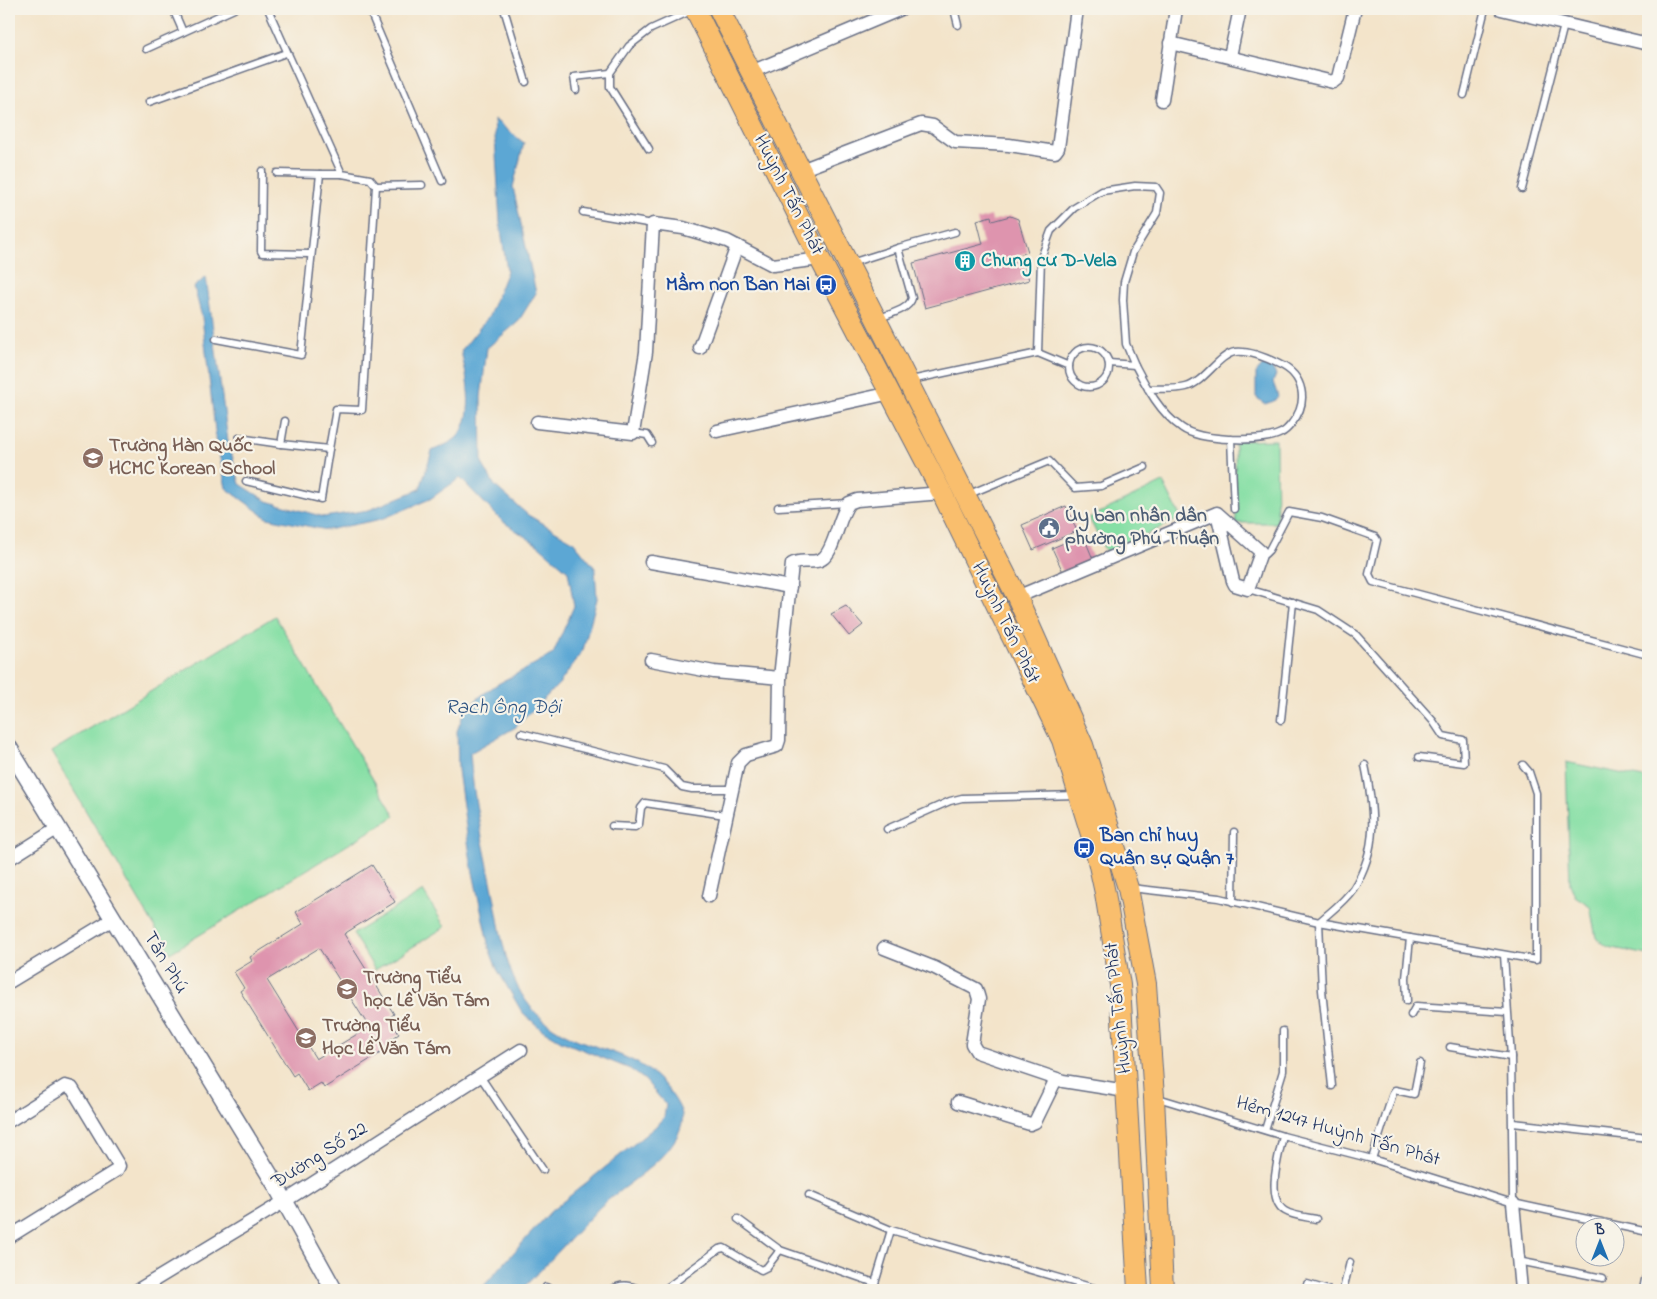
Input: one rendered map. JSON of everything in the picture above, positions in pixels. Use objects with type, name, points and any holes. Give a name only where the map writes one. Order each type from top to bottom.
[{"type":"main road","name":"Huỳnh Tấn Phát","points":[[696,9],[820,259],[891,393],[1062,740],[1095,847],[1110,920],[1120,985],[1138,1290]]},
{"type":"main road","name":"Huỳnh Tấn Phát","points":[[719,9],[1018,597],[1083,745],[1128,888],[1146,984],[1154,1096],[1162,1290]]},
{"type":"main road","points":[[781,181],[801,170]]},
{"type":"main road","points":[[944,499],[966,496]]},
{"type":"main road","points":[[997,606],[1018,597]]},
{"type":"street","points":[[751,72],[887,12],[901,9]]},
{"type":"street","points":[[801,170],[921,124],[933,126],[947,137],[961,143],[1009,145],[1055,152],[1077,9]]},
{"type":"street","points":[[1162,100],[1176,9]]},
{"type":"street","points":[[1230,56],[1240,9]]},
{"type":"street","points":[[1170,43],[1333,82],[1338,78],[1355,9]]},
{"type":"street","points":[[1501,9],[1530,12],[1564,25],[1648,44]]},
{"type":"street","points":[[537,422],[634,433],[646,352],[653,224],[683,228],[737,246],[773,265],[820,259]]},
{"type":"street","points":[[700,348],[737,246]]},
{"type":"street","points":[[717,431],[891,393]]},
{"type":"street","points":[[709,896],[732,789],[742,757],[777,746],[780,678],[792,564],[796,562],[815,562],[827,556],[849,504],[857,500],[944,499]]},
{"type":"street","points":[[1018,597],[1217,513]]},
{"type":"street","points":[[1217,513],[1261,552],[1248,590],[1236,585],[1233,581],[1217,513]]},
{"type":"street","points":[[651,562],[790,587]]},
{"type":"street","points":[[651,660],[714,672],[780,678]]},
{"type":"street","name":"Tân Phú","points":[[9,748],[285,1201],[334,1290]]},
{"type":"street","points":[[9,859],[58,828]]},
{"type":"street","points":[[9,982],[113,919]]},
{"type":"street","points":[[884,948],[935,968],[976,989],[979,999],[972,1044],[977,1052],[1056,1079],[1126,1091]]},
{"type":"street","name":"Đường Số 22","points":[[138,1290],[285,1201],[521,1050]]},
{"type":"street","points":[[958,1102],[1030,1124],[1035,1122],[1056,1079]]},
{"type":"street","points":[[9,1121],[65,1086],[69,1086],[119,1166],[117,1170],[9,1237]]},
{"type":"street","points":[[1513,1203],[1521,1290]]},
{"type":"street","points":[[1646,1290],[1648,1280]]},
{"type":"lane","points":[[173,9],[182,32]]},
{"type":"lane","points":[[146,48],[234,9]]},
{"type":"lane","points":[[268,9],[286,53],[342,174]]},
{"type":"lane","points":[[369,9],[442,181]]},
{"type":"lane","points":[[504,9],[526,82]]},
{"type":"lane","points":[[650,149],[610,87],[610,73],[629,46],[651,29],[696,9]]},
{"type":"lane","points":[[954,9],[958,25]]},
{"type":"lane","points":[[1464,95],[1485,9]]},
{"type":"lane","points":[[1522,189],[1564,25]]},
{"type":"lane","points":[[149,102],[286,53]]},
{"type":"lane","points":[[576,90],[574,77],[610,73]]},
{"type":"lane","points":[[262,171],[262,253],[310,254]]},
{"type":"lane","points":[[246,481],[321,499],[336,409],[362,410],[364,404],[376,186],[370,179],[342,174],[277,173]]},
{"type":"lane","points":[[216,339],[301,355],[308,310],[310,254],[320,174]]},
{"type":"lane","points":[[376,186],[422,185]]},
{"type":"lane","points":[[1038,353],[1041,258],[1051,231],[1074,208],[1102,191],[1135,186],[1156,187],[1160,193],[1157,213],[1133,252],[1124,282],[1123,300],[1126,344],[1148,389],[1164,412],[1182,428],[1194,435],[1211,439],[1273,437],[1284,432],[1302,407],[1302,392],[1296,377],[1286,367],[1266,358],[1236,352],[1201,379],[1186,387],[1148,389]]},
{"type":"lane","points":[[583,212],[653,224]]},
{"type":"lane","points":[[848,264],[955,232]]},
{"type":"lane","points":[[876,319],[907,307],[911,303],[898,248]]},
{"type":"lane","points":[[1088,347],[1102,351],[1109,363],[1110,370],[1103,382],[1090,388],[1080,385],[1074,380],[1069,366],[1075,353],[1088,347]]},
{"type":"lane","points":[[907,380],[1038,353],[1069,366]]},
{"type":"lane","points":[[1109,363],[1135,365]]},
{"type":"lane","points":[[281,444],[285,421]]},
{"type":"lane","points":[[634,433],[647,435],[652,443]]},
{"type":"lane","points":[[240,438],[329,449]]},
{"type":"lane","points":[[1231,439],[1234,510]]},
{"type":"lane","points":[[966,496],[1049,461],[1075,488],[1101,486],[1145,467]]},
{"type":"lane","points":[[778,507],[849,504]]},
{"type":"lane","points":[[1261,552],[1265,554],[1269,550],[1289,512],[1322,518],[1375,537],[1377,540],[1369,574],[1373,582],[1648,655]]},
{"type":"lane","points":[[1248,590],[1318,610],[1356,634],[1433,721],[1443,736],[1463,740],[1464,762],[1419,757]]},
{"type":"lane","points":[[1281,720],[1293,602]]},
{"type":"lane","points":[[521,733],[664,769],[682,787],[692,789],[732,789]]},
{"type":"lane","points":[[1332,1086],[1322,990],[1320,922],[1353,889],[1372,840],[1374,821],[1365,765]]},
{"type":"lane","points":[[1128,888],[1233,902],[1320,922],[1536,960],[1536,793],[1529,772],[1522,765]]},
{"type":"lane","points":[[887,830],[950,801],[962,798],[1078,795]]},
{"type":"lane","points":[[612,826],[635,827],[639,824],[641,808],[645,803],[726,815]]},
{"type":"lane","points":[[1233,902],[1234,832]]},
{"type":"lane","points":[[1407,1001],[1406,978],[1410,938]]},
{"type":"lane","points":[[1504,955],[1511,1057],[1513,1203]]},
{"type":"lane","points":[[1412,1015],[1416,1006],[1507,1012]]},
{"type":"lane","points":[[1265,1130],[1283,1071],[1283,1031]]},
{"type":"lane","points":[[1450,1046],[1511,1057]]},
{"type":"lane","points":[[1372,1159],[1393,1093],[1396,1090],[1414,1094],[1420,1064]]},
{"type":"lane","points":[[480,1076],[543,1170]]},
{"type":"lane","name":"Hẻm 1247 Huỳnh Tấn Phát","points":[[1154,1096],[1283,1136],[1372,1159],[1513,1203],[1648,1232]]},
{"type":"lane","points":[[1513,1123],[1648,1138]]},
{"type":"lane","points":[[1283,1136],[1274,1187],[1280,1207],[1287,1212],[1316,1219]]},
{"type":"lane","points":[[809,1194],[891,1230],[1101,1290]]},
{"type":"lane","points":[[738,1219],[780,1250],[874,1287],[891,1230]]},
{"type":"lane","points":[[664,1290],[718,1249],[724,1248],[760,1270],[767,1267],[780,1250]]},
{"type":"lane","points":[[1517,1261],[1603,1278]]},
{"type":"lane","points":[[1343,1290],[1350,1262]]},
{"type":"lane","points":[[1307,1284],[1328,1290]]},
{"type":"lane","points":[[611,1290],[618,1286],[626,1285],[641,1290]]},
{"type":"green space","points":[[1276,440],[1277,523],[1236,523],[1235,441]]},
{"type":"green space","points":[[1163,482],[1181,518],[1107,554],[1089,518]]},
{"type":"green space","points":[[275,616],[395,816],[170,953],[51,752]]},
{"type":"green space","points":[[1566,762],[1648,779],[1648,955],[1608,947],[1596,938],[1590,906],[1575,896],[1570,884]]},
{"type":"green space","points":[[423,891],[445,927],[375,970],[353,934]]},
{"type":"water","name":"Rạch Ông Đội","points":[[494,119],[524,143],[513,187],[536,293],[518,322],[487,348],[481,397],[482,463],[495,486],[528,515],[573,541],[595,568],[597,599],[583,650],[559,684],[516,727],[470,753],[479,822],[506,955],[517,986],[526,1000],[536,1013],[553,1027],[571,1037],[644,1067],[660,1080],[674,1098],[681,1110],[682,1116],[682,1123],[677,1136],[659,1159],[599,1208],[521,1290],[480,1290],[550,1212],[655,1127],[664,1117],[666,1105],[645,1080],[630,1069],[561,1041],[541,1029],[522,1012],[497,969],[489,948],[471,863],[458,770],[457,731],[464,712],[478,698],[496,685],[553,654],[574,606],[568,571],[539,546],[502,521],[460,478],[430,499],[382,519],[327,530],[267,518],[226,488],[216,439],[202,317],[194,287],[206,277],[228,441],[240,484],[267,501],[324,517],[369,510],[420,489],[432,451],[454,440],[464,426],[467,416],[468,393],[461,351],[489,316],[507,271],[500,223]]},
{"type":"water","points":[[1270,364],[1276,375],[1273,382],[1278,396],[1274,401],[1265,404],[1256,397],[1256,373],[1263,365]]},
{"type":"building","name":"Chung cư D-Vela","points":[[991,216],[992,221],[1010,216],[1018,219],[1028,252],[1009,258],[1010,263],[1023,260],[1029,280],[925,308],[913,263],[983,244],[977,220]]},
{"type":"building","name":"Ủy ban nhân dân phường Phú Thuận","points":[[1066,506],[1077,531],[1033,550],[1022,525]]},
{"type":"building","points":[[1083,535],[1093,559],[1063,572],[1052,548]]},
{"type":"building","points":[[846,606],[863,625],[849,636],[831,614]]},
{"type":"building","points":[[372,865],[395,902],[344,934],[394,1014],[389,1018],[399,1034],[387,1042],[390,1047],[324,1088],[321,1083],[308,1091],[297,1073],[293,1076],[240,991],[244,988],[234,972],[252,961],[250,957],[303,924],[296,912]],"holes":[[[319,948],[369,1027],[316,1059],[267,980]]]},
{"type":"place","name":"Chung cư D-Vela","points":[[965,261]]},
{"type":"place","name":"Mầm non Ban Mai","points":[[826,285]]},
{"type":"place","name":"Trường Hàn Quốc HCMC Korean School","points":[[93,458]]},
{"type":"place","name":"Ủy ban nhân dân phường Phú Thuận","points":[[1049,528]]},
{"type":"place","name":"Ban chỉ huy Quân sự Quận 7","points":[[1084,848]]},
{"type":"place","name":"Trường Tiểu học Lê Văn Tám","points":[[347,989]]},
{"type":"place","name":"Trường Tiểu Học Lê Văn Tám","points":[[306,1038]]}]
